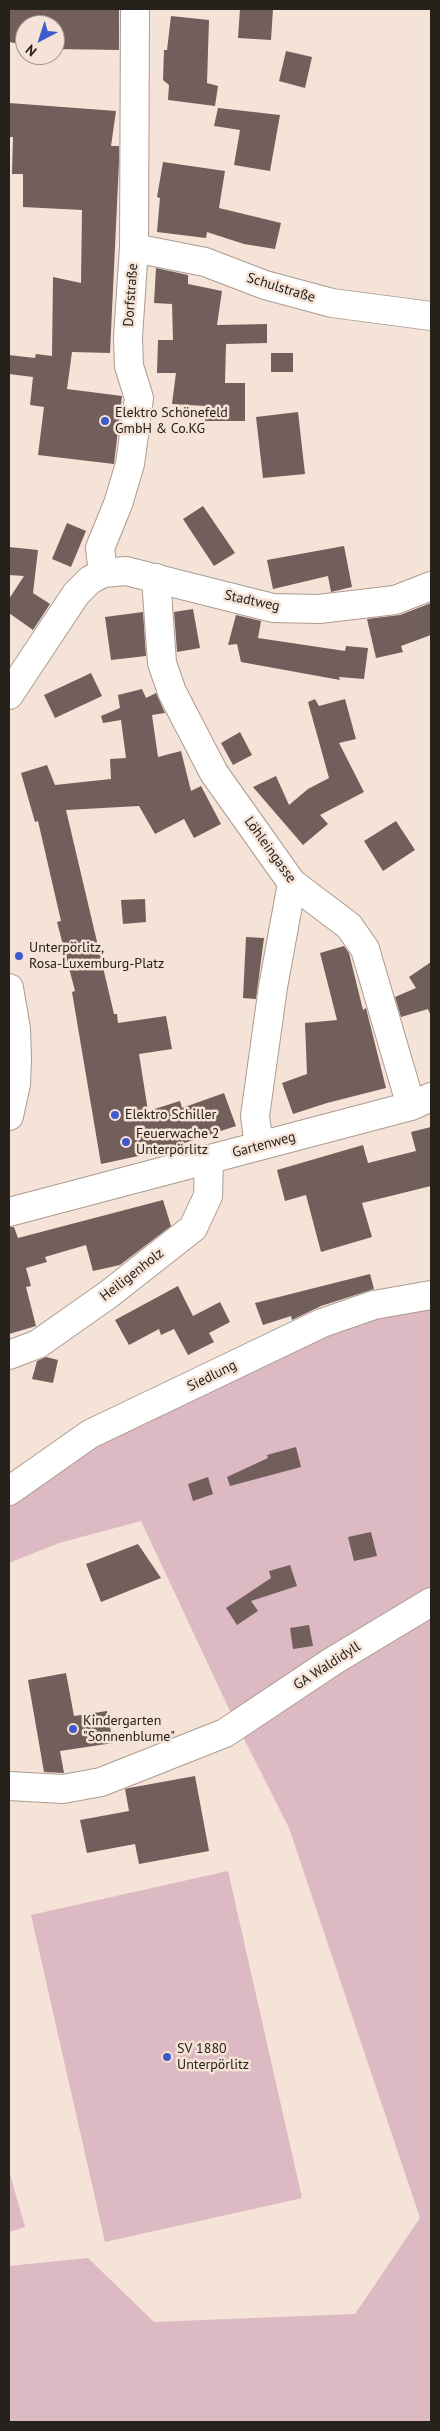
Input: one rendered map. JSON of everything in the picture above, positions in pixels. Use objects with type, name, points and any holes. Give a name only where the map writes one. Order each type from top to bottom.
[{"type":"street","name":"Dorfstraße","points":[[104,573],[100,548],[118,504],[130,464],[138,398],[129,366],[128,337],[134,248],[134,9]]},
{"type":"street","name":"Schulstraße","points":[[134,248],[205,262],[265,286],[332,303],[431,316]]},
{"type":"street","name":"Stadtweg","points":[[104,573],[126,571],[273,608],[319,609],[395,600],[431,586]]},
{"type":"street","points":[[9,695],[76,594],[90,580],[104,573]]},
{"type":"street","name":"Löhleingasse","points":[[156,578],[162,663],[172,692],[214,773],[292,883],[349,926],[365,949],[421,1102]]},
{"type":"street","points":[[259,1146],[254,1116],[272,987],[292,883]]},
{"type":"street","points":[[9,988],[16,1029],[17,1060],[16,1084],[9,1116]]},
{"type":"street","name":"Gartenweg","points":[[9,1212],[421,1102]]},
{"type":"street","name":"Heiligenholz","points":[[9,1355],[38,1344],[109,1294],[193,1228],[208,1196],[208,1160]]},
{"type":"street","name":"Siedlung","points":[[9,1491],[90,1434],[322,1323],[374,1305],[431,1295]]},
{"type":"street","name":"GA Waldidyll","points":[[9,1786],[63,1789],[101,1782],[225,1734],[333,1661],[431,1602]]},
{"type":"shaded area","points":[[431,1308],[431,2422],[9,2422],[9,2266],[88,2258],[154,2322],[355,2314],[420,2218],[289,1828],[230,1711],[141,1521],[59,1543],[9,1563],[9,1505],[102,1443],[331,1333],[383,1317]]},
{"type":"shaded area","name":"SV 1880 Unterpörlitz","points":[[228,1871],[302,2198],[105,2242],[31,1915]]},
{"type":"shaded area","points":[[9,2171],[25,2227],[9,2232]]},
{"type":"building","points":[[10,9],[119,10],[119,50],[65,49],[65,15],[15,15],[15,43],[9,42]]},
{"type":"building","points":[[240,9],[273,9],[271,40],[238,38]]},
{"type":"building","points":[[171,16],[209,20],[207,83],[218,86],[215,106],[168,100],[169,85],[163,80],[164,50],[167,50]]},
{"type":"building","points":[[286,51],[312,57],[305,88],[279,81]]},
{"type":"building","points":[[9,103],[116,111],[111,146],[119,146],[119,162],[110,353],[72,352],[67,389],[122,396],[114,464],[38,455],[44,407],[30,405],[33,377],[9,374],[9,355],[35,358],[36,354],[52,356],[53,277],[81,283],[82,210],[23,207],[23,174],[12,174],[13,137],[9,137]]},
{"type":"building","points":[[218,108],[280,115],[270,171],[234,165],[240,130],[214,126]]},
{"type":"building","points":[[163,162],[225,171],[219,208],[281,223],[275,249],[244,244],[207,232],[206,238],[157,232],[160,198],[157,197]]},
{"type":"building","points":[[156,268],[188,275],[188,284],[222,291],[217,325],[267,324],[267,343],[226,344],[225,383],[245,383],[245,421],[205,421],[205,406],[172,404],[176,373],[157,373],[158,340],[173,340],[172,304],[154,303]]},
{"type":"building","points":[[271,353],[293,353],[293,372],[271,372]]},
{"type":"building","points":[[298,412],[305,474],[263,478],[256,417]]},
{"type":"building","points":[[203,506],[235,553],[214,566],[183,519]]},
{"type":"building","points":[[67,523],[86,531],[71,567],[52,559]]},
{"type":"building","points":[[344,546],[352,587],[331,592],[328,576],[273,589],[267,560]]},
{"type":"building","points":[[9,547],[38,550],[33,593],[50,604],[33,630],[9,613],[9,599],[24,576],[9,575]]},
{"type":"building","points":[[431,603],[431,635],[401,646],[403,652],[376,658],[367,619],[400,615]]},
{"type":"building","points":[[193,609],[200,648],[177,652],[174,612]]},
{"type":"building","points":[[143,612],[146,656],[111,660],[105,617]]},
{"type":"building","points":[[236,615],[261,621],[258,638],[345,651],[346,646],[368,648],[364,679],[339,677],[340,680],[241,662],[237,644],[228,645]]},
{"type":"building","points":[[91,673],[102,696],[55,718],[44,695]]},
{"type":"building","points":[[142,689],[146,698],[156,693],[165,713],[152,715],[158,757],[181,751],[191,791],[201,786],[221,824],[194,838],[184,819],[155,834],[139,806],[66,810],[114,1014],[117,1014],[118,1023],[166,1016],[172,1049],[139,1054],[148,1111],[180,1101],[182,1108],[224,1093],[236,1126],[157,1152],[101,1164],[72,992],[75,991],[57,922],[61,921],[38,821],[35,822],[21,773],[47,765],[55,785],[111,779],[110,759],[126,758],[121,720],[103,723],[101,716],[120,708],[118,695]]},
{"type":"building","points":[[315,699],[319,706],[345,699],[356,739],[339,743],[364,792],[320,815],[328,824],[303,845],[253,787],[276,776],[289,805],[308,789],[329,778],[308,702]]},
{"type":"building","points":[[240,732],[252,755],[233,765],[221,743]]},
{"type":"building","points":[[396,821],[415,850],[383,871],[364,841]]},
{"type":"building","points":[[145,899],[146,922],[123,924],[121,900]]},
{"type":"building","points":[[246,937],[264,938],[256,999],[243,998]]},
{"type":"building","points":[[344,946],[349,953],[363,1010],[366,1008],[386,1088],[293,1114],[282,1083],[307,1074],[305,1023],[337,1020],[320,953]]},
{"type":"building","points":[[431,962],[431,1016],[428,1009],[401,1017],[395,997],[416,988],[409,977]]},
{"type":"building","points":[[431,1127],[431,1186],[362,1203],[372,1237],[321,1252],[306,1195],[285,1201],[277,1170],[363,1145],[368,1163],[416,1151],[411,1132]]},
{"type":"building","points":[[163,1200],[171,1226],[120,1265],[93,1271],[86,1245],[45,1257],[47,1262],[26,1268],[31,1286],[26,1287],[36,1326],[9,1334],[9,1227],[14,1227],[18,1238]]},
{"type":"building","points":[[370,1274],[374,1289],[321,1306],[292,1320],[291,1316],[263,1325],[255,1303]]},
{"type":"building","points":[[178,1286],[193,1316],[220,1302],[230,1322],[209,1333],[214,1342],[188,1355],[174,1329],[161,1335],[159,1329],[129,1345],[115,1320]]},
{"type":"building","points":[[46,1357],[58,1360],[53,1383],[32,1379],[37,1361]]},
{"type":"building","points":[[296,1447],[301,1467],[230,1486],[227,1477],[268,1458],[267,1455]]},
{"type":"building","points":[[208,1477],[213,1494],[193,1501],[188,1484]]},
{"type":"building","points":[[371,1532],[377,1556],[354,1561],[348,1537]]},
{"type":"building","points":[[138,1544],[161,1578],[101,1602],[86,1564]]},
{"type":"building","points":[[290,1565],[297,1586],[251,1601],[258,1611],[237,1625],[226,1608],[271,1578],[269,1571]]},
{"type":"building","points":[[309,1625],[313,1646],[293,1649],[290,1628]]},
{"type":"building","name":"Kindergarten \"Sonnenblume\"","points":[[66,1673],[74,1716],[107,1711],[113,1743],[60,1751],[64,1773],[44,1772],[28,1680]]},
{"type":"building","points":[[195,1776],[209,1851],[139,1864],[135,1844],[87,1853],[80,1820],[129,1811],[125,1789]]},
{"type":"place","name":"Elektro Schönefeld GmbH & Co.KG","points":[[105,421]]},
{"type":"place","name":"Unterpörlitz, Rosa-Luxemburg-Platz","points":[[19,956]]},
{"type":"place","name":"Elektro Schiller","points":[[115,1115]]},
{"type":"place","name":"Feuerwache 2 Unterpörlitz","points":[[126,1142]]},
{"type":"place","name":"Kindergarten \"Sonnenblume\"","points":[[73,1729]]},
{"type":"place","name":"SV 1880 Unterpörlitz","points":[[167,2057]]}]
